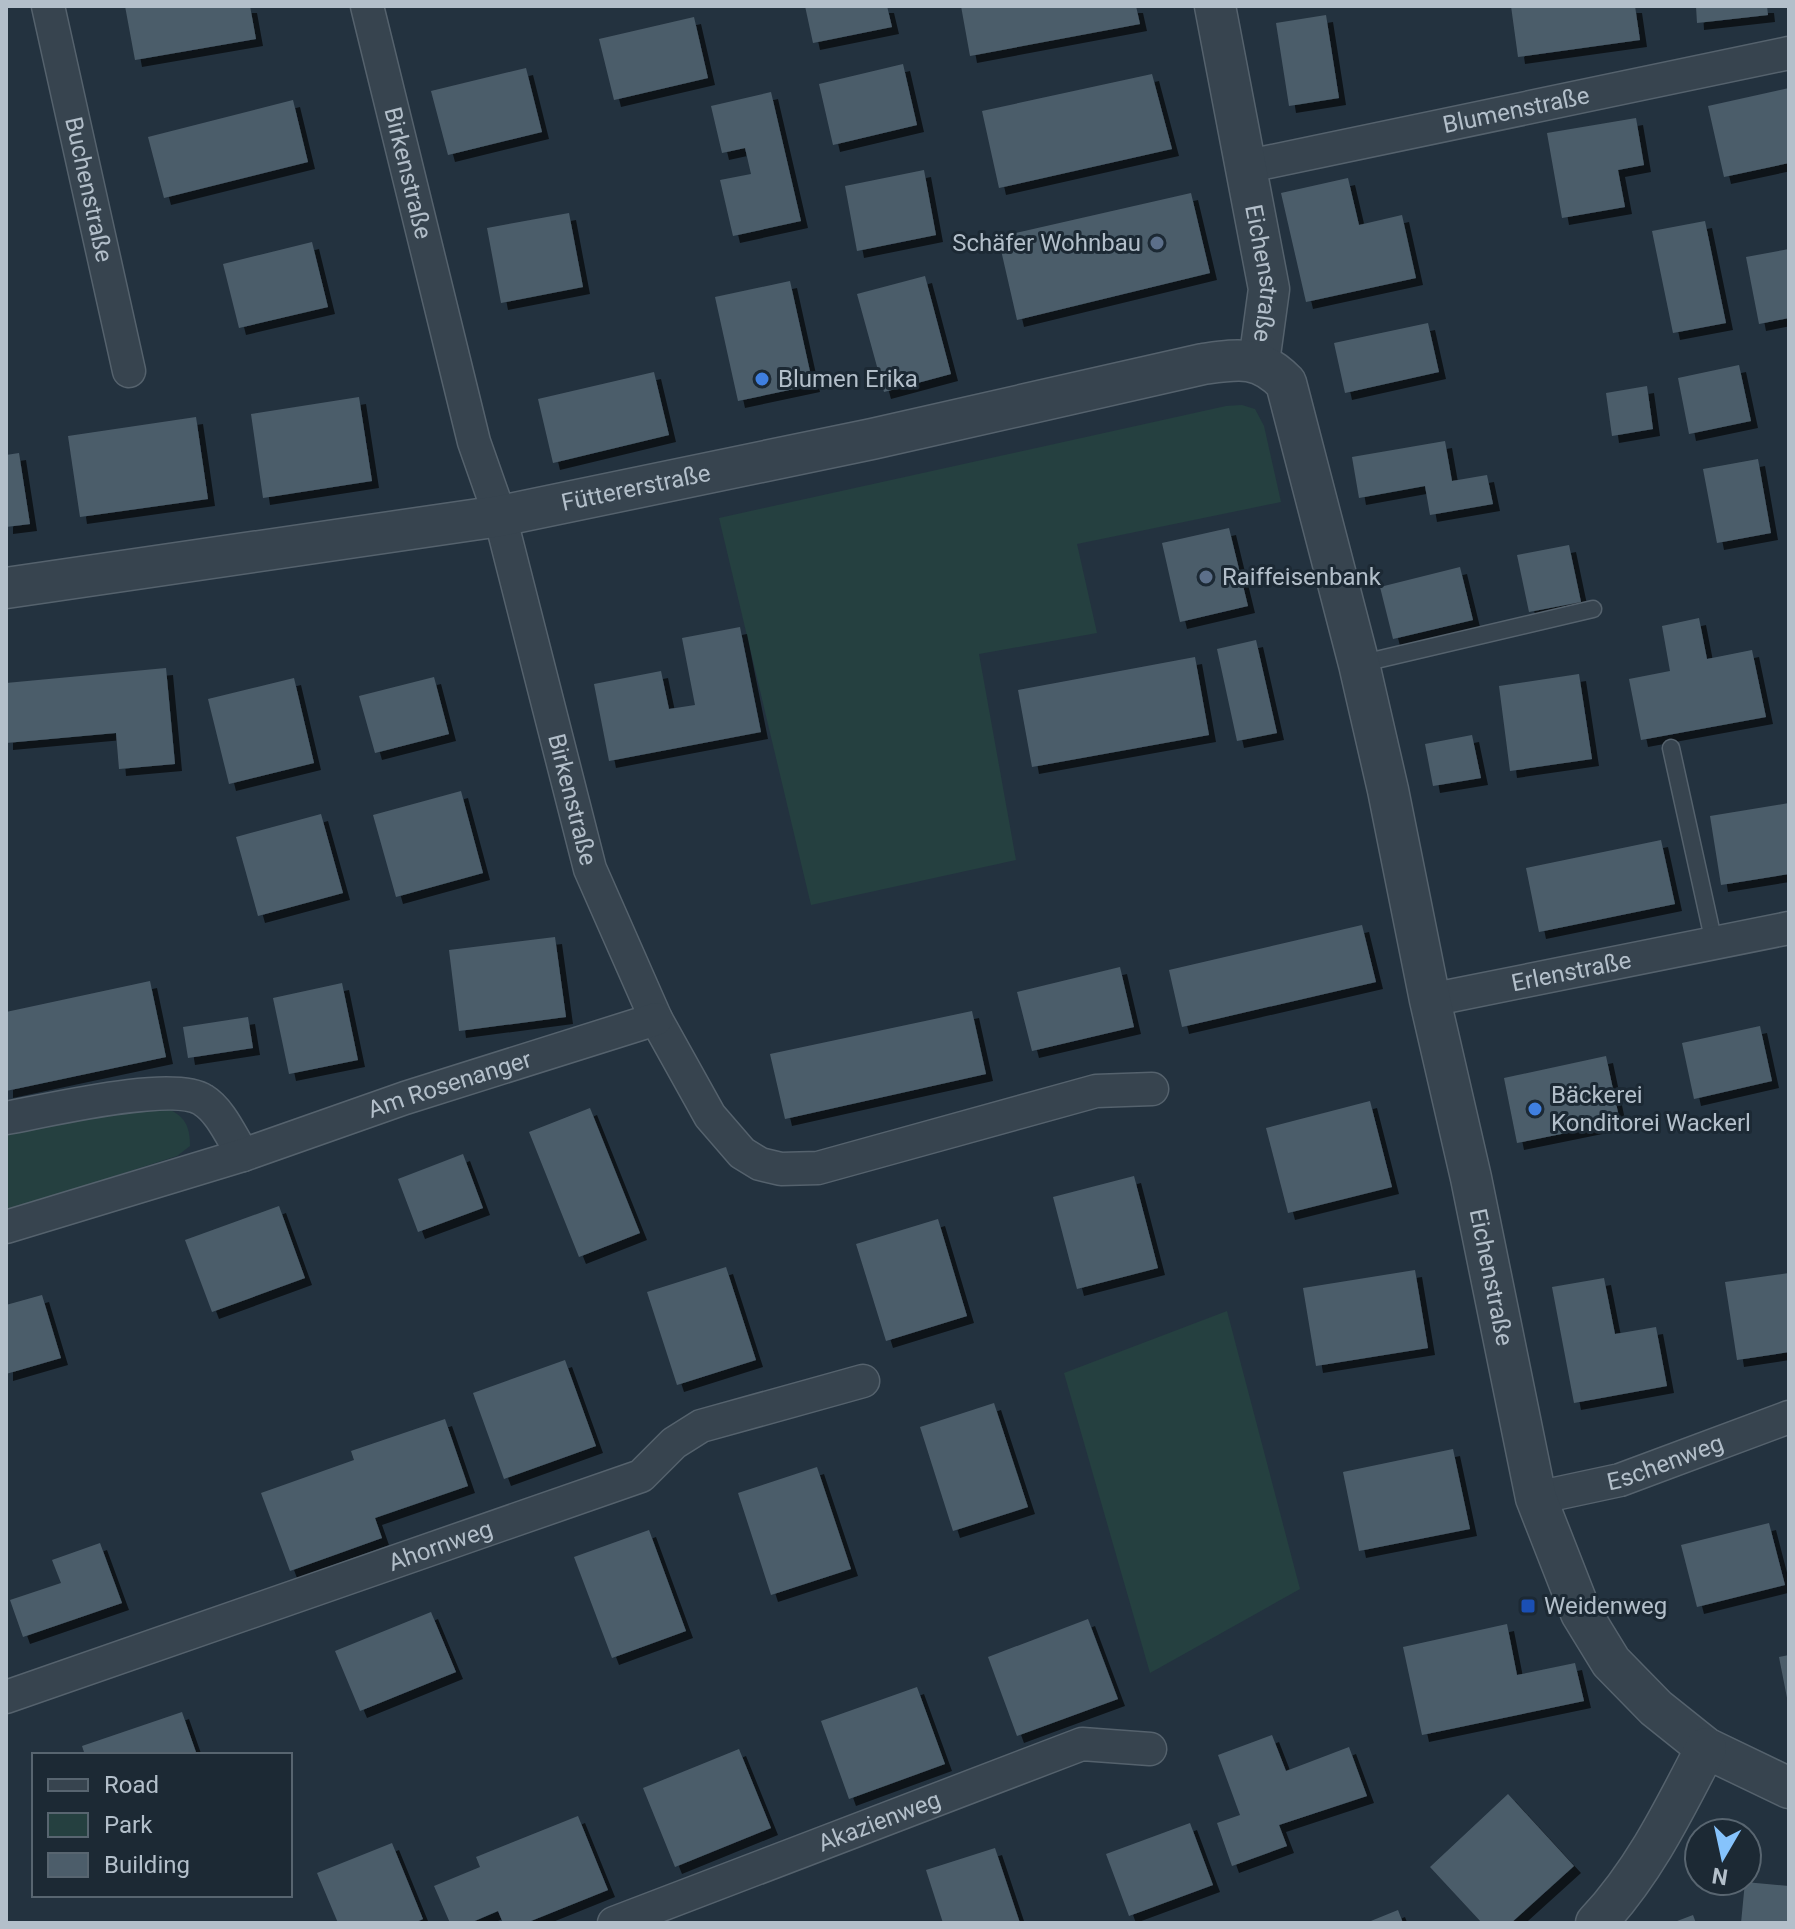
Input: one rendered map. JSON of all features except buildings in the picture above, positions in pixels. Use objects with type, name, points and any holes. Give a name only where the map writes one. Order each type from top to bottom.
[{"type":"street","name":"Buchenstraße","points":[[48,6],[129,371]]},
{"type":"street","name":"Birkenstraße","points":[[367,6],[474,442],[500,516],[590,869],[656,1019],[710,1116],[742,1153],[760,1164],[781,1169],[818,1168],[1096,1091],[1152,1089]]},
{"type":"street","name":"Eichenstraße","points":[[1215,6],[1269,289],[1259,362],[1272,368],[1286,383],[1359,664],[1471,1178],[1536,1498],[1581,1613],[1611,1662],[1656,1708],[1706,1748],[1789,1788]]},
{"type":"street","name":"Blumenstraße","points":[[1244,167],[1789,53]]},
{"type":"street","name":"Füttererstraße","points":[[6,588],[500,516],[872,439],[1203,364],[1236,359],[1259,362]]},
{"type":"street","name":"Erlenstraße","points":[[1430,1000],[1789,928]]},
{"type":"street","name":"Am Rosenanger","points":[[6,1227],[243,1155],[405,1098],[656,1019]]},
{"type":"street","points":[[6,1118],[155,1093],[189,1093],[205,1101],[243,1155]]},
{"type":"street","name":"Ahornweg","points":[[6,1697],[641,1476],[674,1443],[701,1426],[863,1381]]},
{"type":"street","name":"Eschenweg","points":[[1536,1498],[1620,1480],[1789,1417]]},
{"type":"street","name":"Akazienweg","points":[[614,1923],[1082,1744],[1150,1749]]},
{"type":"street","points":[[1596,1923],[1618,1900],[1650,1854],[1706,1748]]},
{"type":"lane","points":[[1359,664],[1593,609]]},
{"type":"lane","points":[[1671,748],[1714,943]]},
{"type":"green space","points":[[1242,405],[1255,409],[1264,426],[1281,502],[1077,544],[1097,633],[979,654],[1016,860],[811,905],[719,518],[1226,406]]},
{"type":"green space","points":[[166,1108],[182,1118],[189,1133],[190,1146],[177,1156],[6,1211],[6,1132]]},
{"type":"green space","points":[[1227,1311],[1300,1589],[1150,1673],[1064,1373]]},
{"type":"place","name":"Schäfer Wohnbau","points":[[1157,243]]},
{"type":"place","name":"Blumen Erika","points":[[762,379]]},
{"type":"place","name":"Raiffeisenbank","points":[[1206,577]]},
{"type":"place","name":"Bäckerei Konditorei Wackerl","points":[[1535,1109]]},
{"type":"place","name":"Weidenweg","points":[[1528,1606]]}]
